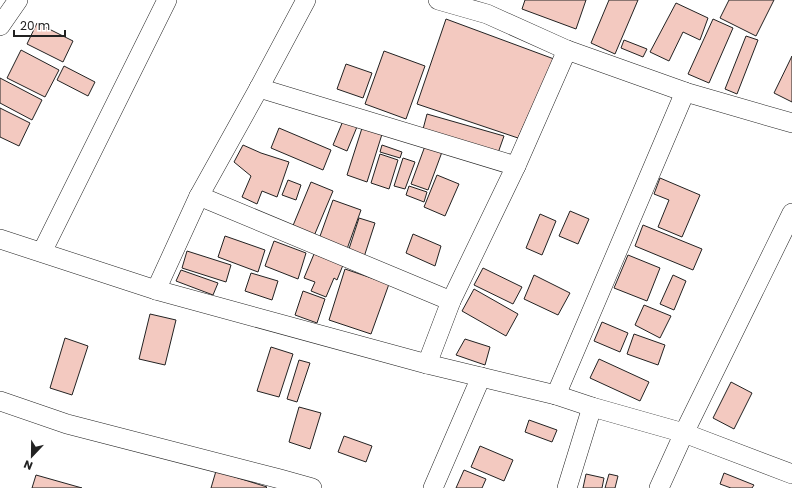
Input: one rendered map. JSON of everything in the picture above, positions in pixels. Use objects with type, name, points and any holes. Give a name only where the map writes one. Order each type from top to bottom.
[{"type":"street","points":[[0,26],[18,0]]},
{"type":"street","points":[[42,252],[167,0]]},
{"type":"street","points":[[156,290],[199,196],[306,0]]},
{"type":"street","points":[[438,0],[491,7],[567,50],[685,92],[792,123]]},
{"type":"street","points":[[427,364],[450,301],[516,166],[567,50]]},
{"type":"street","points":[[259,88],[516,166]]},
{"type":"street","points":[[556,395],[685,92]]},
{"type":"street","points":[[199,196],[450,301]]},
{"type":"street","points":[[659,488],[684,433],[792,213]]},
{"type":"street","points":[[0,239],[156,290],[427,364],[556,395],[592,407],[684,433],[792,474]]},
{"type":"street","points":[[433,488],[481,377]]},
{"type":"street","points":[[0,401],[67,424],[279,483],[312,488]]},
{"type":"street","points":[[567,488],[592,407]]},
{"type":"building","points":[[525,0],[586,0],[576,29],[522,9]]},
{"type":"building","points":[[609,0],[638,0],[615,54],[591,43]]},
{"type":"building","points":[[729,0],[774,0],[756,36],[720,18]]},
{"type":"building","points":[[676,3],[708,18],[700,40],[683,32],[669,61],[650,52]]},
{"type":"building","points":[[446,19],[554,59],[518,138],[417,104]]},
{"type":"building","points":[[713,19],[733,28],[709,83],[688,74]]},
{"type":"building","points":[[37,23],[73,41],[63,62],[27,44]]},
{"type":"building","points":[[746,36],[758,40],[737,94],[725,89]]},
{"type":"building","points":[[624,40],[647,49],[643,57],[621,48]]},
{"type":"building","points":[[21,50],[59,70],[45,97],[7,78]]},
{"type":"building","points":[[384,51],[425,66],[406,119],[365,104]]},
{"type":"building","points":[[792,56],[792,102],[774,93]]},
{"type":"building","points":[[346,64],[372,73],[363,98],[337,89]]},
{"type":"building","points":[[64,66],[95,82],[88,96],[57,80]]},
{"type":"building","points":[[0,78],[42,100],[32,120],[0,103]]},
{"type":"building","points":[[0,108],[30,123],[19,146],[0,137]]},
{"type":"building","points":[[427,114],[504,136],[498,153],[422,133]]},
{"type":"building","points":[[345,116],[359,122],[347,151],[333,145]]},
{"type":"building","points":[[363,125],[383,131],[367,182],[347,175]]},
{"type":"building","points":[[279,128],[331,150],[323,170],[271,148]]},
{"type":"building","points":[[243,145],[261,153],[289,162],[277,197],[262,191],[257,204],[242,197],[251,176],[234,162]]},
{"type":"building","points":[[382,145],[402,152],[400,158],[380,152]]},
{"type":"building","points":[[425,146],[442,152],[428,190],[411,184]]},
{"type":"building","points":[[380,154],[398,160],[389,189],[371,183]]},
{"type":"building","points":[[403,158],[415,162],[405,189],[394,186]]},
{"type":"building","points":[[437,175],[459,184],[445,216],[424,207]]},
{"type":"building","points":[[660,178],[700,195],[682,237],[658,227],[669,200],[654,194]]},
{"type":"building","points":[[288,180],[301,185],[296,200],[282,195]]},
{"type":"building","points":[[311,182],[333,191],[314,236],[292,228]]},
{"type":"building","points":[[409,186],[427,192],[424,202],[406,195]]},
{"type":"building","points":[[333,200],[361,210],[347,249],[319,239]]},
{"type":"building","points":[[570,211],[589,219],[578,244],[559,236]]},
{"type":"building","points":[[540,214],[556,221],[542,255],[526,248]]},
{"type":"building","points":[[359,218],[375,223],[364,257],[348,252]]},
{"type":"building","points":[[643,225],[702,249],[693,270],[635,246]]},
{"type":"building","points":[[413,234],[441,246],[435,266],[406,253]]},
{"type":"building","points":[[225,236],[265,250],[258,272],[218,257]]},
{"type":"building","points":[[274,241],[306,253],[298,279],[265,266]]},
{"type":"building","points":[[187,251],[231,265],[226,282],[182,268]]},
{"type":"building","points":[[314,254],[343,265],[337,280],[334,278],[326,297],[311,291],[315,282],[304,278]]},
{"type":"building","points":[[628,255],[660,268],[647,301],[614,288]]},
{"type":"building","points":[[483,268],[522,287],[513,304],[474,285]]},
{"type":"building","points":[[345,269],[389,284],[371,334],[329,320]]},
{"type":"building","points":[[181,270],[218,283],[213,295],[176,281]]},
{"type":"building","points":[[251,273],[278,281],[272,300],[245,291]]},
{"type":"building","points":[[534,275],[570,293],[558,315],[524,299]]},
{"type":"building","points":[[673,275],[686,281],[674,310],[660,304]]},
{"type":"building","points":[[474,289],[518,314],[506,336],[462,311]]},
{"type":"building","points":[[303,291],[325,299],[317,323],[295,315]]},
{"type":"building","points":[[644,305],[671,316],[660,338],[635,325]]},
{"type":"building","points":[[150,314],[176,320],[165,365],[139,359]]},
{"type":"building","points":[[602,322],[628,333],[620,352],[594,341]]},
{"type":"building","points":[[634,334],[665,345],[658,365],[627,354]]},
{"type":"building","points":[[65,338],[88,346],[72,395],[50,388]]},
{"type":"building","points":[[465,339],[490,347],[485,365],[456,355]]},
{"type":"building","points":[[271,347],[293,354],[279,397],[257,391]]},
{"type":"building","points":[[599,359],[649,382],[640,401],[590,378]]},
{"type":"building","points":[[299,360],[310,363],[297,402],[287,399]]},
{"type":"building","points":[[731,382],[752,393],[734,429],[713,418]]},
{"type":"building","points":[[299,407],[321,413],[310,449],[289,442]]},
{"type":"building","points":[[529,420],[557,430],[552,442],[525,432]]},
{"type":"building","points":[[344,436],[372,446],[366,462],[338,452]]},
{"type":"building","points":[[480,446],[513,460],[504,481],[471,467]]},
{"type":"building","points":[[464,470],[486,479],[482,488],[456,488]]},
{"type":"building","points":[[216,471],[267,487],[211,488]]},
{"type":"building","points":[[724,473],[754,485],[752,488],[731,488],[720,484]]},
{"type":"building","points":[[586,474],[604,478],[602,488],[583,488]]},
{"type":"building","points":[[609,474],[618,476],[615,488],[605,488]]},
{"type":"building","points":[[36,475],[82,488],[32,488]]}]
